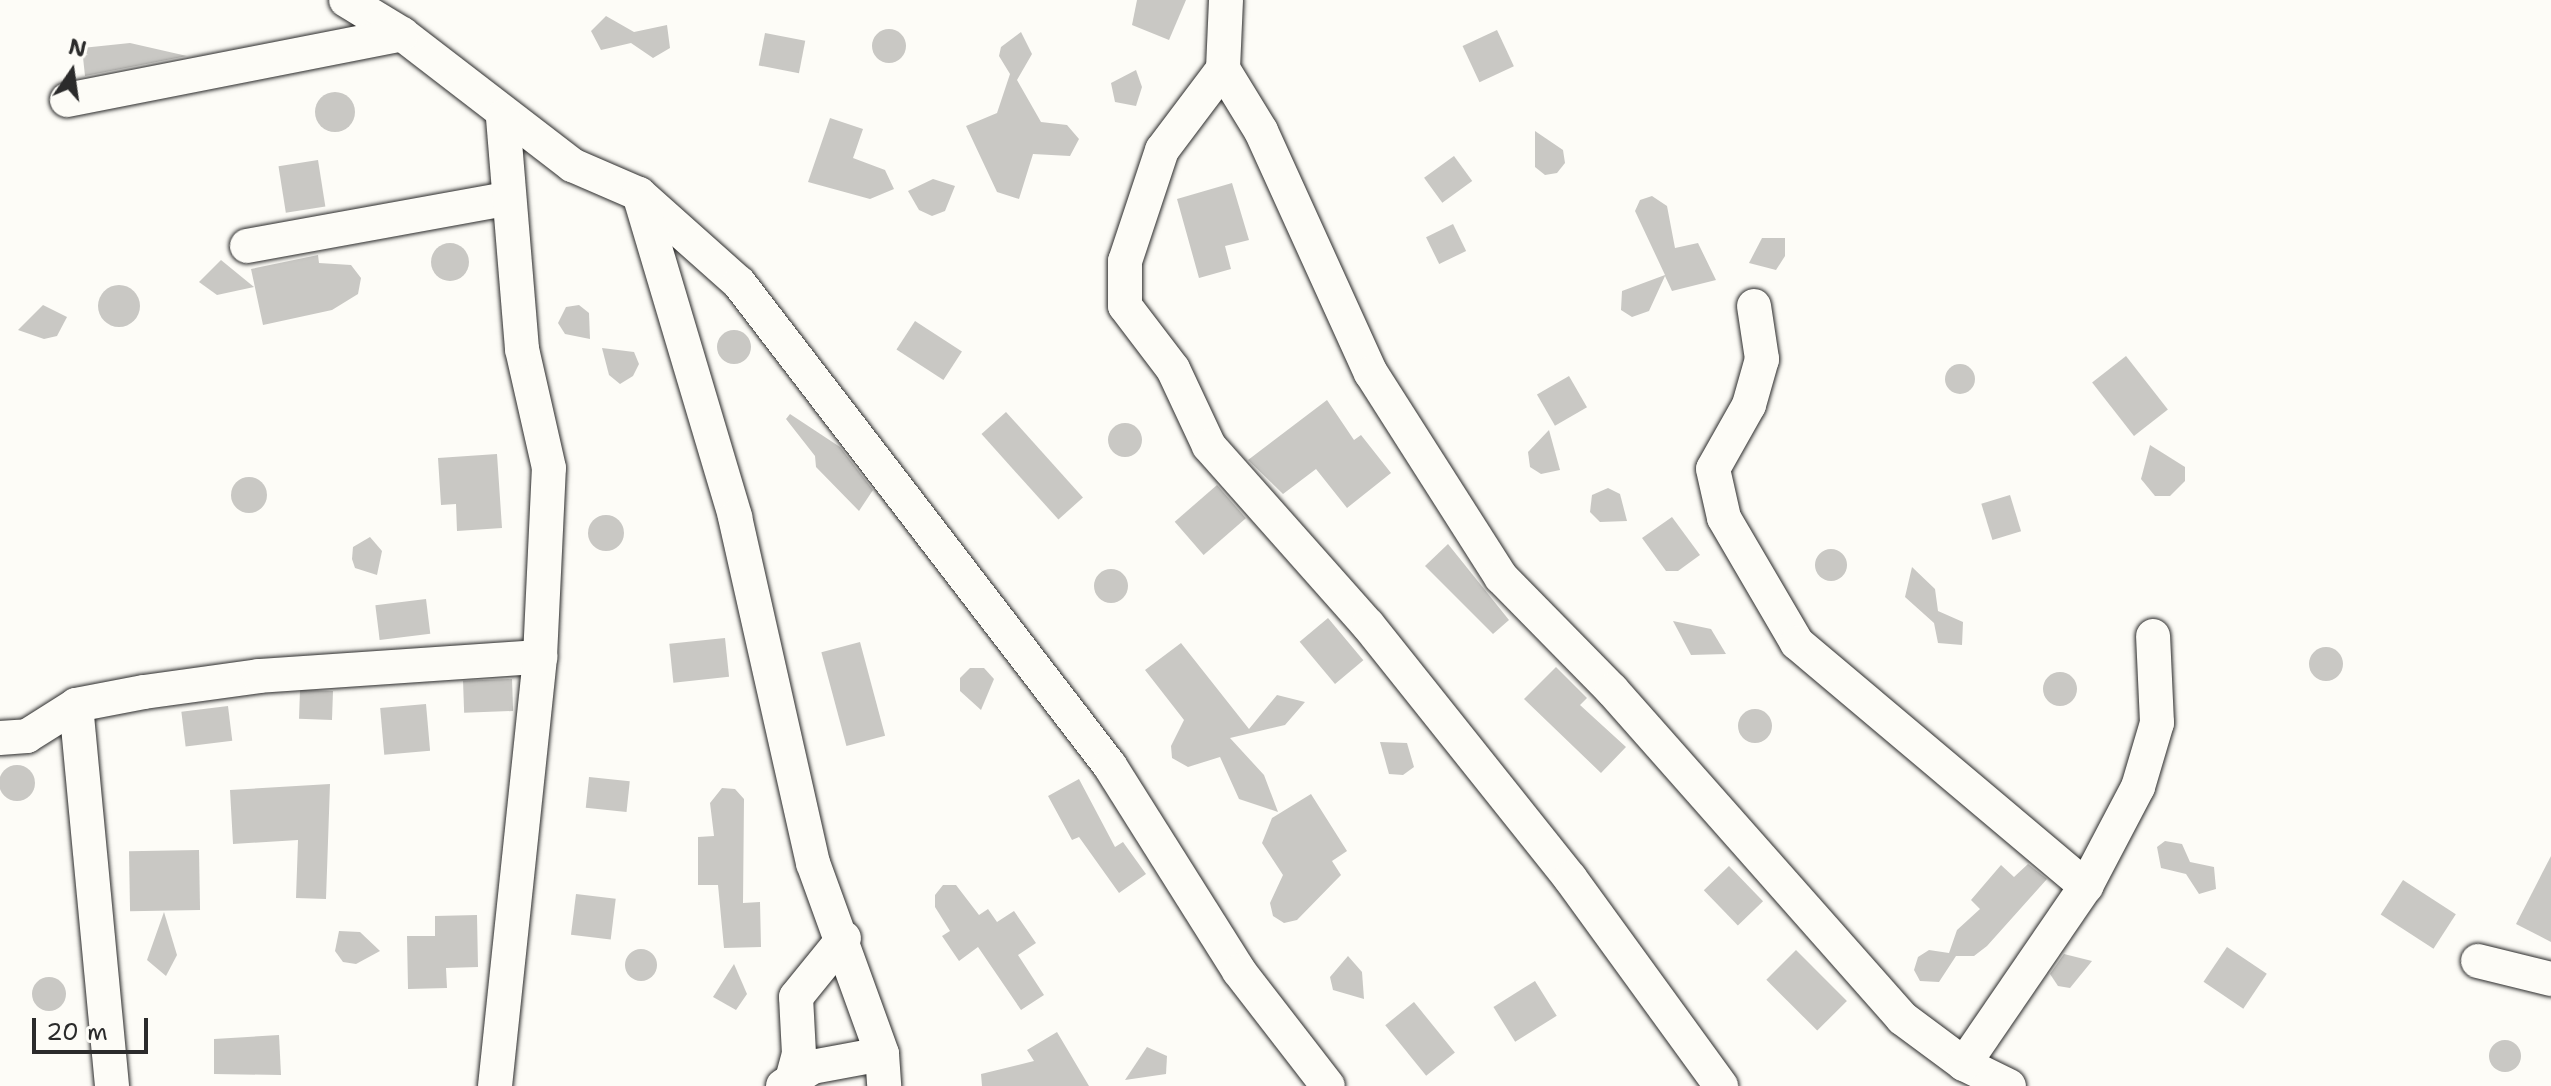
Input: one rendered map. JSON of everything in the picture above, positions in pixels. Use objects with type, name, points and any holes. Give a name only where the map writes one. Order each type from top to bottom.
[{"type":"street","points":[[346,0],[402,34],[503,117],[572,165],[639,194],[739,283],[1110,766],[1239,971],[1328,1086]]},
{"type":"street","points":[[1226,0],[1223,69],[1261,131],[1371,373],[1501,577],[1612,690],[1902,1018],[1964,1064],[2009,1086]]},
{"type":"street","points":[[67,100],[402,34]]},
{"type":"street","points":[[1223,69],[1162,150],[1125,261],[1125,306],[1173,369],[1209,446],[1368,625],[1512,805],[1721,1086]]},
{"type":"street","points":[[495,1086],[540,657],[549,468],[522,349],[505,199],[503,117]]},
{"type":"street","points":[[639,194],[735,517],[813,863],[844,938],[883,1070],[788,1081],[799,1054],[796,997],[844,938]]},
{"type":"street","points":[[247,246],[505,199]]},
{"type":"street","points":[[1754,306],[1762,359],[1749,405],[1713,469],[1724,518],[1797,643],[2086,886]]},
{"type":"street","points":[[1964,1064],[2086,886],[2138,787],[2157,723],[2153,636]]},
{"type":"street","points":[[0,738],[27,736],[76,705],[259,676],[540,657]]},
{"type":"street","points":[[76,705],[112,1086]]},
{"type":"street","points":[[2478,961],[2551,979]]},
{"type":"building","points":[[1137,0],[1186,0],[1169,40],[1132,25]]},
{"type":"building","points":[[606,16],[634,32],[667,25],[670,48],[653,58],[631,43],[601,50],[591,31]]},
{"type":"building","points":[[889,29],[901,34],[906,46],[901,58],[889,63],[877,58],[872,46],[877,34]]},
{"type":"building","points":[[1497,30],[1514,66],[1479,82],[1463,46]]},
{"type":"building","points":[[1021,32],[1032,54],[1017,80],[1041,122],[1067,125],[1079,139],[1070,156],[1033,154],[1019,199],[997,192],[966,126],[997,113],[1010,74],[999,56],[1001,47]]},
{"type":"building","points":[[765,33],[805,41],[799,73],[759,65]]},
{"type":"building","points":[[130,43],[187,56],[85,76],[82,48]]},
{"type":"building","points":[[1136,70],[1142,87],[1136,106],[1115,102],[1111,83]]},
{"type":"building","points":[[335,92],[349,98],[355,112],[349,126],[335,132],[321,126],[315,112],[321,98]]},
{"type":"building","points":[[830,118],[863,129],[853,158],[885,170],[894,189],[870,199],[808,182]]},
{"type":"building","points":[[1535,131],[1563,150],[1565,163],[1557,173],[1545,175],[1535,167]]},
{"type":"building","points":[[1454,156],[1472,181],[1442,203],[1424,178]]},
{"type":"building","points":[[318,160],[325,206],[286,213],[278,166]]},
{"type":"building","points":[[933,179],[955,186],[945,211],[932,216],[919,210],[908,191]]},
{"type":"building","points":[[1232,183],[1249,240],[1225,246],[1231,269],[1199,278],[1177,199]]},
{"type":"building","points":[[1652,196],[1667,206],[1675,248],[1698,243],[1716,280],[1672,291],[1665,276],[1649,311],[1632,317],[1621,310],[1622,291],[1665,275],[1635,211],[1640,200]]},
{"type":"building","points":[[1453,224],[1466,251],[1439,264],[1426,237]]},
{"type":"building","points":[[1762,238],[1785,238],[1785,256],[1776,270],[1749,263]]},
{"type":"building","points":[[450,243],[464,248],[469,262],[464,276],[450,281],[436,276],[431,262],[436,248]]},
{"type":"building","points":[[318,255],[319,263],[351,265],[361,278],[358,294],[332,310],[263,325],[251,269]]},
{"type":"building","points":[[221,260],[254,287],[217,295],[199,282]]},
{"type":"building","points":[[119,285],[134,291],[140,306],[134,321],[119,327],[104,321],[98,306],[104,291]]},
{"type":"building","points":[[43,305],[67,317],[57,336],[44,339],[18,330]]},
{"type":"building","points":[[579,305],[589,313],[590,339],[565,334],[558,323],[566,307]]},
{"type":"building","points":[[915,321],[962,351],[943,380],[896,350]]},
{"type":"building","points":[[734,330],[746,335],[751,347],[746,359],[734,364],[722,359],[717,347],[722,335]]},
{"type":"building","points":[[602,348],[634,352],[639,364],[633,376],[620,384],[609,375]]},
{"type":"building","points":[[2126,356],[2168,410],[2134,436],[2092,382]]},
{"type":"building","points":[[1960,364],[1971,368],[1975,379],[1971,390],[1960,394],[1949,390],[1945,379],[1949,368]]},
{"type":"building","points":[[1569,376],[1587,407],[1555,426],[1537,394]]},
{"type":"building","points":[[1327,400],[1354,440],[1361,435],[1391,473],[1347,508],[1316,469],[1283,494],[1248,460]]},
{"type":"building","points":[[1006,412],[1083,497],[1058,520],[981,434]]},
{"type":"building","points":[[790,414],[840,447],[873,490],[859,511],[816,467],[815,456],[786,419]]},
{"type":"building","points":[[1125,423],[1137,428],[1142,440],[1137,452],[1125,457],[1113,452],[1108,440],[1113,428]]},
{"type":"building","points":[[1549,430],[1560,470],[1541,474],[1530,467],[1528,452]]},
{"type":"building","points":[[2150,445],[2185,467],[2185,481],[2170,496],[2155,496],[2141,479]]},
{"type":"building","points":[[497,454],[502,528],[457,531],[456,504],[441,505],[438,458]]},
{"type":"building","points":[[249,477],[262,482],[267,495],[262,508],[249,513],[236,508],[231,495],[236,482]]},
{"type":"building","points":[[1217,485],[1246,518],[1204,555],[1175,522]]},
{"type":"building","points":[[1608,488],[1620,494],[1627,521],[1600,522],[1590,512],[1592,495]]},
{"type":"building","points":[[2010,495],[2021,531],[1992,540],[1981,504]]},
{"type":"building","points":[[606,515],[619,520],[624,533],[619,546],[606,551],[593,546],[588,533],[593,520]]},
{"type":"building","points":[[1672,517],[1700,555],[1678,571],[1666,571],[1642,538]]},
{"type":"building","points":[[370,537],[382,551],[377,575],[355,568],[352,559],[353,547]]},
{"type":"building","points":[[1448,544],[1509,620],[1493,634],[1425,566]]},
{"type":"building","points":[[1831,549],[1843,553],[1847,565],[1843,577],[1831,581],[1819,577],[1815,565],[1819,553]]},
{"type":"building","points":[[1912,567],[1935,589],[1938,611],[1963,622],[1962,645],[1938,643],[1934,623],[1905,597]]},
{"type":"building","points":[[1111,569],[1123,574],[1128,586],[1123,598],[1111,603],[1099,598],[1094,586],[1099,574]]},
{"type":"building","points":[[426,599],[430,634],[380,640],[375,605]]},
{"type":"building","points":[[1328,618],[1363,660],[1335,684],[1300,642]]},
{"type":"building","points":[[1673,621],[1711,629],[1726,654],[1691,655]]},
{"type":"building","points":[[725,638],[729,677],[673,683],[669,644]]},
{"type":"building","points":[[860,642],[885,736],[846,746],[821,652]]},
{"type":"building","points":[[1181,643],[1249,729],[1277,695],[1305,702],[1285,725],[1230,738],[1264,775],[1278,812],[1239,799],[1220,757],[1188,767],[1172,758],[1171,746],[1184,720],[1145,670]]},
{"type":"building","points":[[2326,647],[2338,652],[2343,664],[2338,676],[2326,681],[2314,676],[2309,664],[2314,652]]},
{"type":"building","points":[[1556,667],[1587,698],[1580,705],[1626,747],[1601,773],[1524,699]]},
{"type":"building","points":[[970,668],[984,668],[994,679],[981,710],[960,691],[960,678]]},
{"type":"building","points":[[2060,672],[2072,677],[2077,689],[2072,701],[2060,706],[2048,701],[2043,689],[2048,677]]},
{"type":"building","points":[[512,679],[513,711],[464,713],[463,681]]},
{"type":"building","points":[[300,690],[333,691],[332,720],[299,719]]},
{"type":"building","points":[[426,704],[430,751],[384,755],[380,708]]},
{"type":"building","points":[[228,706],[232,741],[186,746],[181,712]]},
{"type":"building","points":[[1755,709],[1767,714],[1772,726],[1767,738],[1755,743],[1743,738],[1738,726],[1743,714]]},
{"type":"building","points":[[1380,742],[1407,743],[1414,767],[1403,775],[1389,774]]},
{"type":"building","points":[[17,765],[30,770],[35,783],[30,796],[17,801],[4,796],[-1,783],[4,770]]},
{"type":"building","points":[[589,777],[630,781],[627,812],[586,808]]},
{"type":"building","points":[[1079,779],[1115,847],[1123,842],[1146,874],[1119,893],[1079,837],[1072,840],[1048,796]]},
{"type":"building","points":[[330,784],[326,899],[296,898],[298,840],[233,844],[230,790]]},
{"type":"building","points":[[722,788],[735,789],[744,799],[743,903],[760,902],[761,947],[724,948],[718,885],[698,885],[698,837],[714,836],[710,803]]},
{"type":"building","points":[[1311,794],[1347,851],[1332,861],[1341,875],[1297,920],[1284,923],[1273,916],[1270,903],[1283,875],[1262,843],[1272,818]]},
{"type":"building","points":[[2165,841],[2182,844],[2190,862],[2214,867],[2216,889],[2199,894],[2186,874],[2161,868],[2157,847]]},
{"type":"building","points":[[199,850],[200,910],[130,911],[129,851]]},
{"type":"building","points":[[2551,856],[2551,942],[2516,924]]},
{"type":"building","points":[[2028,864],[2047,879],[1987,946],[1974,956],[1956,956],[1939,982],[1920,981],[1914,970],[1918,957],[1929,950],[1949,953],[1957,930],[1980,909],[1971,900],[2001,865],[2014,877]]},
{"type":"building","points":[[1729,866],[1763,901],[1738,926],[1704,890]]},
{"type":"building","points":[[2403,880],[2456,914],[2434,949],[2381,914]]},
{"type":"building","points":[[943,885],[956,885],[979,915],[988,909],[997,922],[1014,911],[1036,943],[1018,955],[1044,995],[1021,1010],[978,947],[959,961],[942,936],[950,931],[935,907],[935,895]]},
{"type":"building","points":[[576,894],[616,899],[611,940],[571,935]]},
{"type":"building","points":[[164,912],[177,955],[166,976],[147,960]]},
{"type":"building","points":[[477,915],[478,967],[446,968],[447,988],[408,989],[407,936],[435,936],[435,916]]},
{"type":"building","points":[[339,931],[360,932],[380,951],[356,964],[343,962],[335,951]]},
{"type":"building","points":[[2227,947],[2267,974],[2243,1009],[2204,982]]},
{"type":"building","points":[[641,949],[652,954],[657,965],[652,976],[641,981],[630,976],[625,965],[630,954]]},
{"type":"building","points":[[1796,950],[1847,1001],[1817,1031],[1766,980]]},
{"type":"building","points":[[2064,954],[2092,961],[2070,988],[2058,986],[2050,974]]},
{"type":"building","points":[[1348,956],[1362,972],[1364,999],[1333,990],[1330,977]]},
{"type":"building","points":[[734,964],[747,994],[736,1010],[713,997]]},
{"type":"building","points":[[49,977],[61,982],[66,994],[61,1006],[49,1011],[37,1006],[32,994],[37,982]]},
{"type":"building","points":[[1535,981],[1557,1016],[1515,1042],[1493,1007]]},
{"type":"building","points":[[1414,1002],[1455,1053],[1426,1076],[1385,1025]]},
{"type":"building","points":[[1057,1032],[1089,1086],[982,1086],[981,1074],[1034,1061],[1027,1050]]},
{"type":"building","points":[[279,1035],[281,1075],[214,1074],[214,1039]]},
{"type":"building","points":[[2505,1040],[2516,1045],[2521,1056],[2516,1067],[2505,1072],[2494,1067],[2489,1056],[2494,1045]]},
{"type":"building","points":[[1147,1047],[1167,1056],[1166,1074],[1125,1080]]}]
